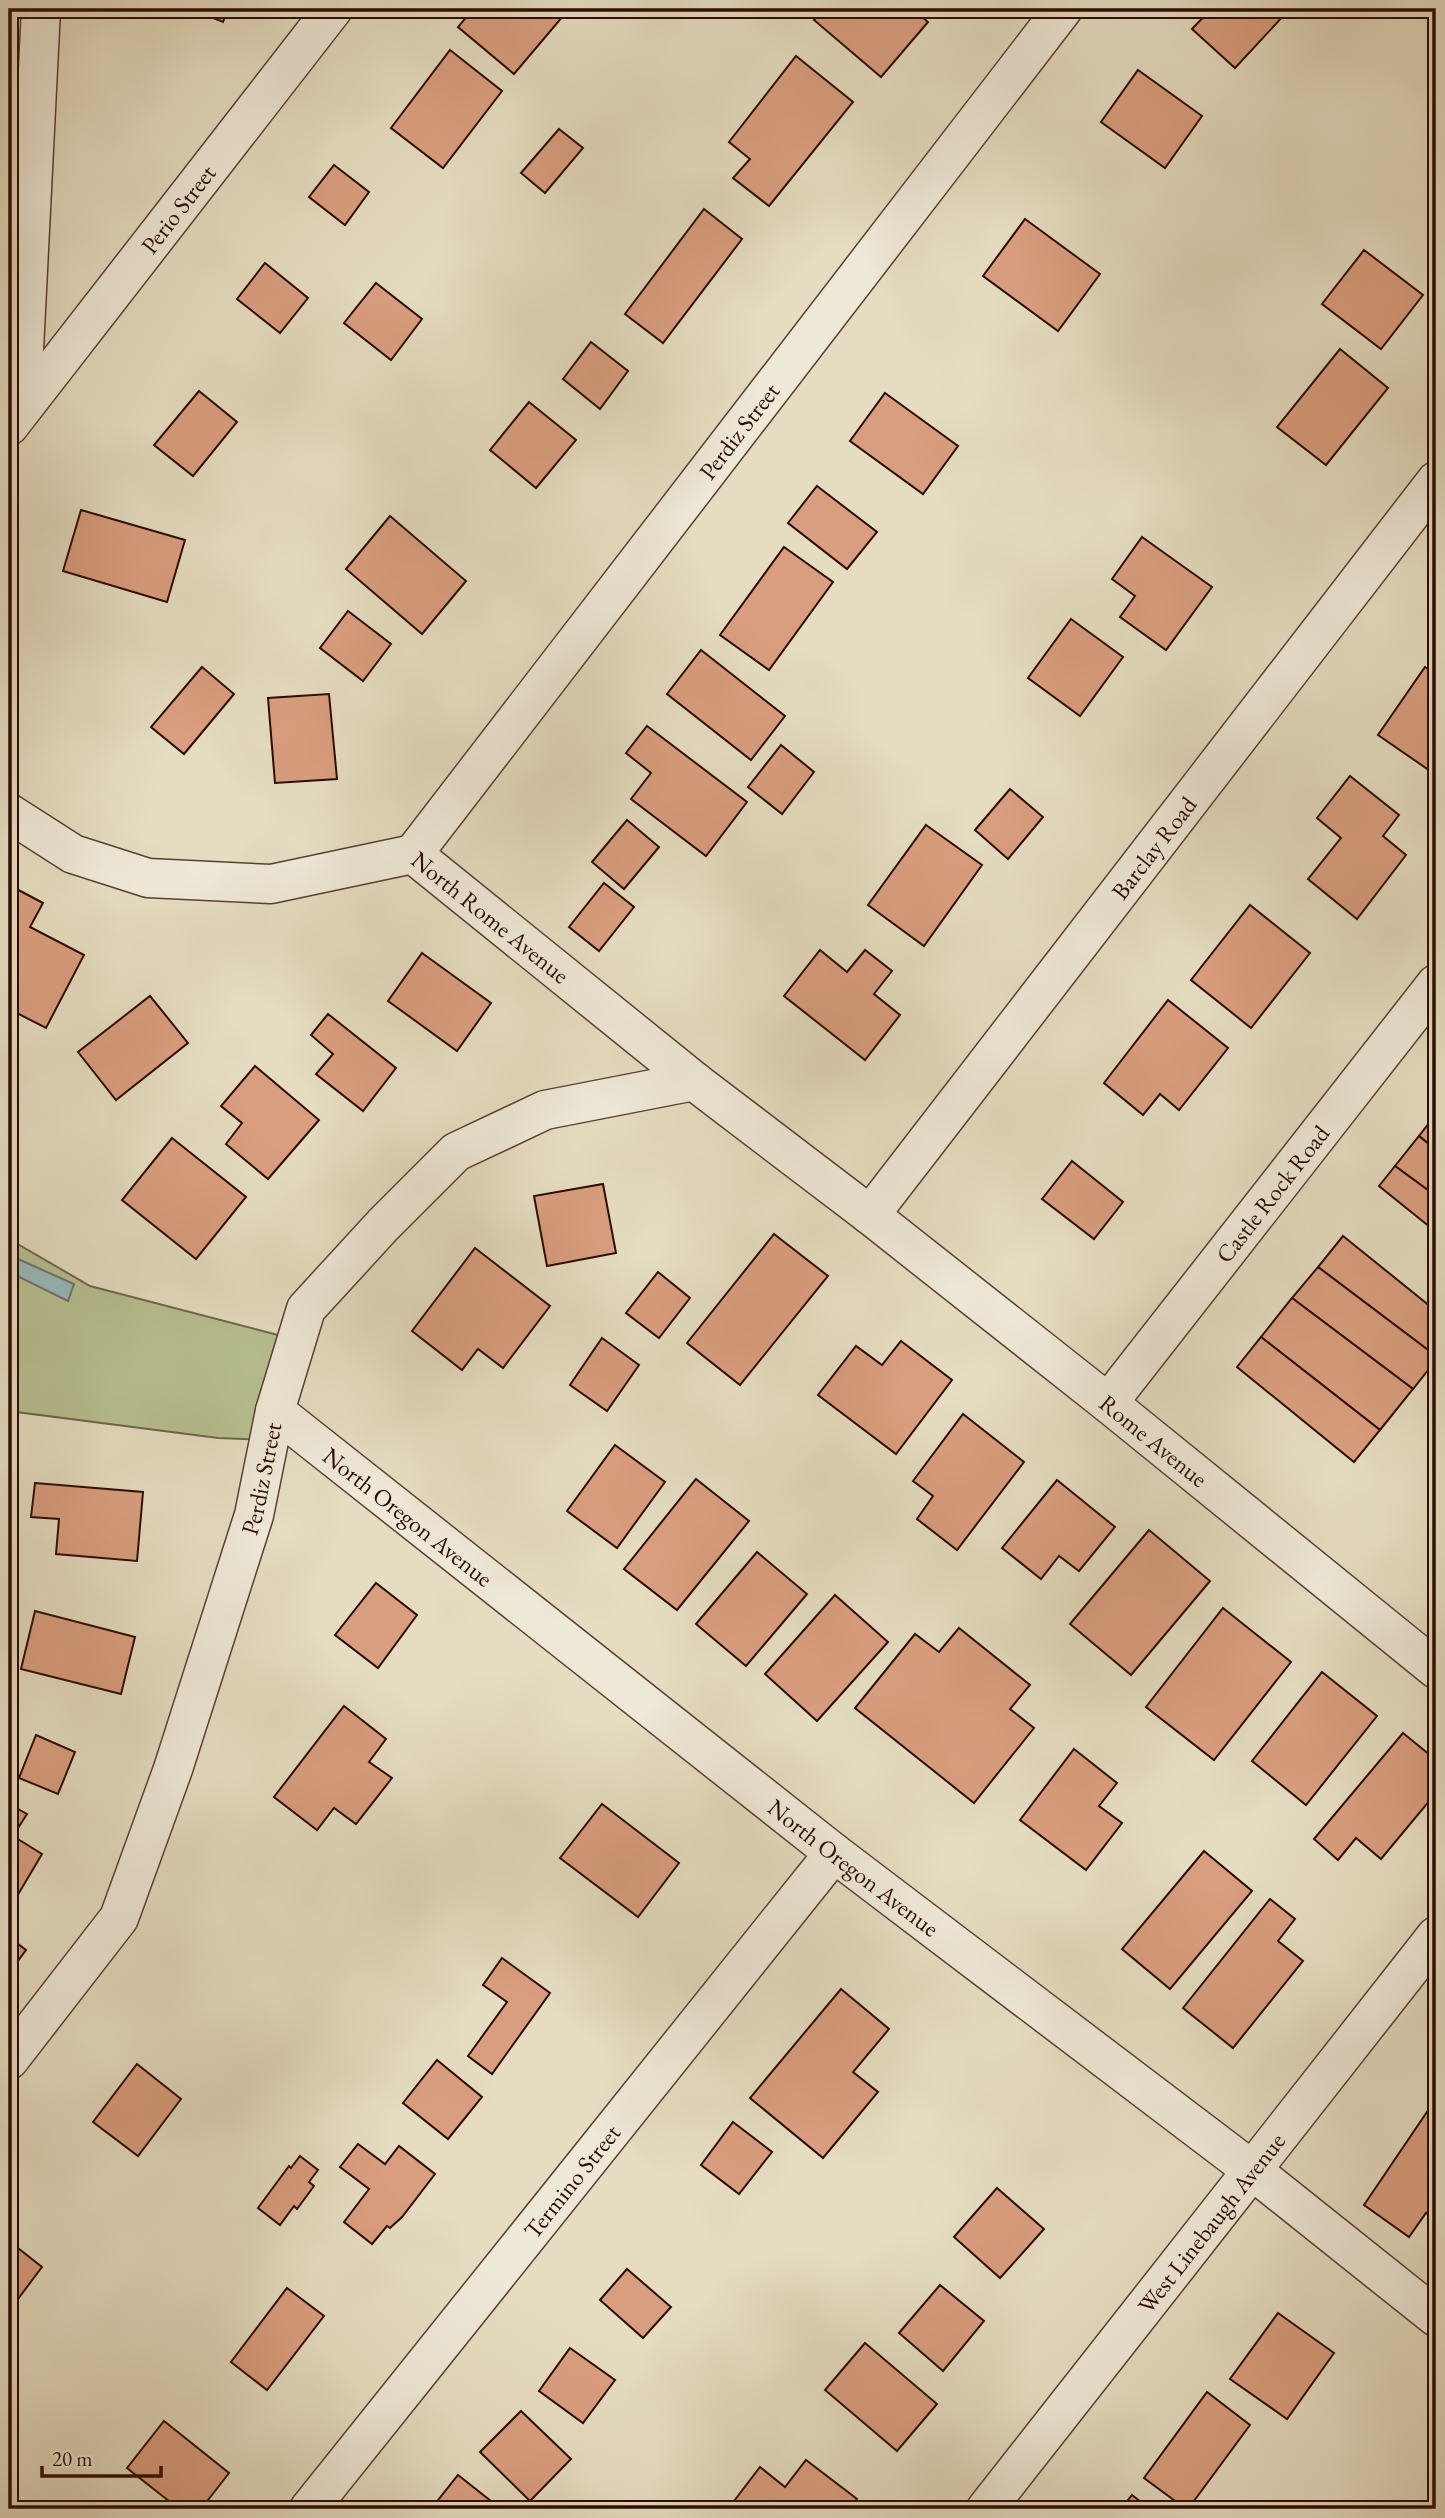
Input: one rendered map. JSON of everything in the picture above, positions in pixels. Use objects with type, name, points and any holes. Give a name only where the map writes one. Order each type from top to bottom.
[{"type":"street","points":[[15,418],[41,9]]},
{"type":"street","name":"Perio Street","points":[[15,418],[333,9]]},
{"type":"street","name":"Perdiz Street","points":[[413,854],[1063,9]]},
{"type":"street","name":"Barclay Road","points":[[870,1215],[1436,481]]},
{"type":"street","name":"North Rome Avenue","points":[[9,813],[74,854],[148,878],[271,884],[413,854],[694,1081],[870,1215]]},
{"type":"street","name":"Castle Rock Road","points":[[1108,1403],[1436,984]]},
{"type":"street","name":"Perdiz Street","points":[[9,2060],[119,1917],[173,1769],[254,1515],[275,1411],[306,1309],[383,1225],[456,1152],[545,1110],[694,1081]]},
{"type":"street","name":"Rome Avenue","points":[[870,1215],[1108,1403],[1436,1670]]},
{"type":"street","name":"North Oregon Avenue","points":[[275,1411],[834,1853],[1253,2171],[1436,2317]]},
{"type":"street","name":"Termino Street","points":[[309,2509],[834,1853]]},
{"type":"street","name":"West Linebaugh Avenue","points":[[986,2509],[1436,1937]]},
{"type":"green space","points":[[9,1239],[90,1286],[297,1340],[269,1440],[218,1438],[9,1411]]},
{"type":"water","points":[[9,1255],[74,1284],[68,1301],[9,1272]]},
{"type":"building","points":[[191,9],[228,9],[223,22]]},
{"type":"building","points":[[473,9],[569,9],[514,74],[458,27]]},
{"type":"building","points":[[824,9],[913,9],[928,22],[881,77],[814,20]]},
{"type":"building","points":[[1211,9],[1283,9],[1287,12],[1235,68],[1192,29]]},
{"type":"building","points":[[450,50],[502,91],[443,168],[391,128]]},
{"type":"building","points":[[796,56],[853,102],[769,206],[733,178],[750,159],[729,142]]},
{"type":"building","points":[[1138,70],[1202,116],[1165,168],[1101,122]]},
{"type":"building","points":[[559,129],[583,148],[545,193],[521,173]]},
{"type":"building","points":[[334,165],[369,192],[345,225],[309,197]]},
{"type":"building","points":[[704,209],[742,239],[663,343],[625,314]]},
{"type":"building","points":[[1025,219],[1100,274],[1058,331],[983,276]]},
{"type":"building","points":[[1364,250],[1423,295],[1381,349],[1322,304]]},
{"type":"building","points":[[265,263],[308,298],[280,333],[237,299]]},
{"type":"building","points":[[376,283],[422,319],[391,360],[344,323]]},
{"type":"building","points":[[591,342],[628,371],[600,409],[563,379]]},
{"type":"building","points":[[1340,349],[1388,388],[1326,465],[1277,427]]},
{"type":"building","points":[[199,391],[237,422],[193,476],[154,445]]},
{"type":"building","points":[[885,393],[958,446],[923,494],[850,441]]},
{"type":"building","points":[[529,402],[576,440],[536,488],[490,450]]},
{"type":"building","points":[[817,486],[877,532],[847,569],[788,523]]},
{"type":"building","points":[[81,510],[185,540],[167,602],[63,571]]},
{"type":"building","points":[[390,516],[466,581],[422,634],[346,569]]},
{"type":"building","points":[[1142,537],[1212,587],[1166,650],[1120,617],[1135,596],[1112,579]]},
{"type":"building","points":[[784,547],[833,582],[769,670],[720,635]]},
{"type":"building","points":[[348,611],[391,644],[363,681],[320,648]]},
{"type":"building","points":[[1071,619],[1123,657],[1080,716],[1028,678]]},
{"type":"building","points":[[701,650],[785,716],[751,760],[667,694]]},
{"type":"building","points":[[202,667],[234,694],[184,754],[151,727]]},
{"type":"building","points":[[1425,667],[1436,675],[1436,697],[1431,705],[1436,708],[1436,775],[1378,735]]},
{"type":"building","points":[[329,694],[337,779],[275,783],[268,698]]},
{"type":"building","points":[[647,726],[747,802],[706,856],[631,799],[651,773],[626,753]]},
{"type":"building","points":[[781,745],[814,772],[782,814],[748,787]]},
{"type":"building","points":[[1350,776],[1399,815],[1383,836],[1406,855],[1357,919],[1308,879],[1341,838],[1317,818]]},
{"type":"building","points":[[1010,789],[1043,817],[1008,859],[975,830]]},
{"type":"building","points":[[627,820],[659,847],[624,889],[592,862]]},
{"type":"building","points":[[926,825],[982,865],[924,946],[868,905]]},
{"type":"building","points":[[604,883],[634,907],[599,951],[569,927]]},
{"type":"building","points":[[9,885],[43,903],[30,927],[84,955],[46,1028],[9,1009]]},
{"type":"building","points":[[1250,905],[1310,953],[1251,1028],[1191,980]]},
{"type":"building","points":[[820,950],[847,972],[865,950],[892,971],[874,994],[900,1015],[865,1060],[784,996]]},
{"type":"building","points":[[422,953],[491,1003],[457,1051],[388,1001]]},
{"type":"building","points":[[150,996],[188,1043],[116,1100],[78,1052]]},
{"type":"building","points":[[1168,1000],[1228,1048],[1179,1110],[1160,1094],[1143,1115],[1104,1083]]},
{"type":"building","points":[[328,1014],[396,1068],[363,1111],[316,1074],[333,1054],[311,1035]]},
{"type":"building","points":[[255,1066],[319,1120],[268,1179],[226,1144],[242,1123],[221,1106]]},
{"type":"building","points":[[1436,1114],[1436,1150],[1419,1136]]},
{"type":"building","points":[[1419,1136],[1436,1150],[1436,1196],[1395,1166]]},
{"type":"building","points":[[172,1138],[246,1197],[196,1259],[122,1200]]},
{"type":"building","points":[[1072,1161],[1123,1202],[1094,1239],[1042,1199]]},
{"type":"building","points":[[1395,1166],[1436,1196],[1436,1232],[1379,1186]]},
{"type":"building","points":[[603,1184],[616,1253],[547,1266],[534,1196]]},
{"type":"building","points":[[774,1234],[828,1276],[740,1385],[687,1343]]},
{"type":"building","points":[[1343,1236],[1436,1311],[1436,1356],[1318,1267]]},
{"type":"building","points":[[475,1248],[550,1306],[503,1368],[478,1349],[462,1370],[412,1331]]},
{"type":"building","points":[[1318,1267],[1436,1356],[1436,1360],[1413,1389],[1292,1298]]},
{"type":"building","points":[[658,1272],[690,1298],[659,1338],[626,1313]]},
{"type":"building","points":[[1292,1298],[1413,1389],[1380,1430],[1261,1337]]},
{"type":"building","points":[[1261,1337],[1380,1430],[1354,1462],[1237,1367]]},
{"type":"building","points":[[602,1338],[639,1365],[607,1411],[570,1385]]},
{"type":"building","points":[[901,1341],[952,1380],[896,1454],[818,1395],[856,1346],[882,1365]]},
{"type":"building","points":[[963,1414],[1024,1462],[957,1550],[917,1519],[933,1496],[913,1481]]},
{"type":"building","points":[[615,1445],[665,1482],[617,1548],[567,1511]]},
{"type":"building","points":[[696,1479],[749,1521],[677,1610],[624,1569]]},
{"type":"building","points":[[1057,1480],[1115,1527],[1079,1571],[1059,1556],[1041,1579],[1002,1548]]},
{"type":"building","points":[[35,1483],[143,1492],[137,1561],[56,1554],[59,1519],[31,1517]]},
{"type":"building","points":[[1149,1530],[1210,1581],[1131,1675],[1070,1624]]},
{"type":"building","points":[[757,1552],[807,1594],[746,1666],[696,1624]]},
{"type":"building","points":[[376,1583],[417,1615],[378,1668],[335,1635]]},
{"type":"building","points":[[835,1595],[888,1642],[817,1721],[765,1674]]},
{"type":"building","points":[[1223,1608],[1291,1662],[1214,1760],[1146,1707]]},
{"type":"building","points":[[35,1611],[135,1637],[121,1694],[21,1669]]},
{"type":"building","points":[[959,1628],[1030,1685],[1010,1709],[1034,1728],[974,1803],[855,1708],[915,1634],[939,1652]]},
{"type":"building","points":[[1322,1672],[1377,1716],[1306,1805],[1252,1761]]},
{"type":"building","points":[[344,1706],[386,1739],[369,1762],[392,1778],[356,1824],[334,1808],[317,1830],[274,1797]]},
{"type":"building","points":[[1403,1733],[1436,1760],[1436,1793],[1381,1859],[1356,1838],[1338,1860],[1314,1839]]},
{"type":"building","points":[[36,1735],[75,1752],[58,1794],[19,1778]]},
{"type":"building","points":[[1074,1749],[1117,1783],[1099,1806],[1122,1823],[1086,1870],[1020,1820]]},
{"type":"building","points":[[9,1804],[27,1814],[13,1836],[42,1854],[16,1898],[9,1894]]},
{"type":"building","points":[[602,1804],[679,1863],[638,1917],[560,1858]]},
{"type":"building","points":[[1204,1851],[1252,1891],[1170,1989],[1122,1949]]},
{"type":"building","points":[[1270,1899],[1295,1919],[1278,1941],[1303,1961],[1233,2048],[1183,2008]]},
{"type":"building","points":[[9,1937],[26,1950],[9,1973]]},
{"type":"building","points":[[502,1958],[550,1993],[492,2074],[468,2056],[507,2002],[483,1985]]},
{"type":"building","points":[[841,1989],[889,2029],[853,2072],[878,2092],[823,2158],[750,2098]]},
{"type":"building","points":[[437,2060],[482,2097],[448,2139],[403,2103]]},
{"type":"building","points":[[137,2064],[181,2099],[138,2156],[93,2122]]},
{"type":"building","points":[[1429,2109],[1436,2114],[1436,2220],[1426,2213],[1409,2237],[1364,2205]]},
{"type":"building","points":[[733,2122],[772,2152],[739,2194],[701,2165]]},
{"type":"building","points":[[358,2144],[385,2164],[399,2146],[435,2174],[402,2217],[390,2228],[387,2226],[372,2244],[344,2222],[369,2189],[340,2167]]},
{"type":"building","points":[[300,2156],[318,2170],[309,2182],[314,2186],[297,2209],[294,2206],[280,2225],[258,2208],[289,2166],[291,2168]]},
{"type":"building","points":[[997,2188],[1044,2229],[1000,2278],[954,2237]]},
{"type":"building","points":[[9,2241],[42,2267],[9,2311]]},
{"type":"building","points":[[627,2269],[671,2307],[643,2338],[600,2300]]},
{"type":"building","points":[[940,2285],[984,2321],[943,2371],[899,2333]]},
{"type":"building","points":[[287,2288],[324,2316],[267,2390],[231,2362]]},
{"type":"building","points":[[1278,2313],[1334,2353],[1287,2419],[1230,2379]]},
{"type":"building","points":[[865,2343],[937,2404],[897,2451],[825,2390]]},
{"type":"building","points":[[570,2348],[615,2380],[583,2423],[539,2391]]},
{"type":"building","points":[[1207,2392],[1250,2425],[1186,2509],[1144,2478]]},
{"type":"building","points":[[521,2411],[571,2459],[530,2501],[480,2452]]},
{"type":"building","points":[[164,2421],[229,2473],[201,2509],[179,2509],[127,2468]]},
{"type":"building","points":[[806,2460],[857,2499],[849,2509],[728,2509],[760,2467],[785,2487]]},
{"type":"building","points":[[458,2475],[501,2509],[431,2509]]},
{"type":"building","points":[[1132,2495],[1150,2509],[1121,2509]]}]
